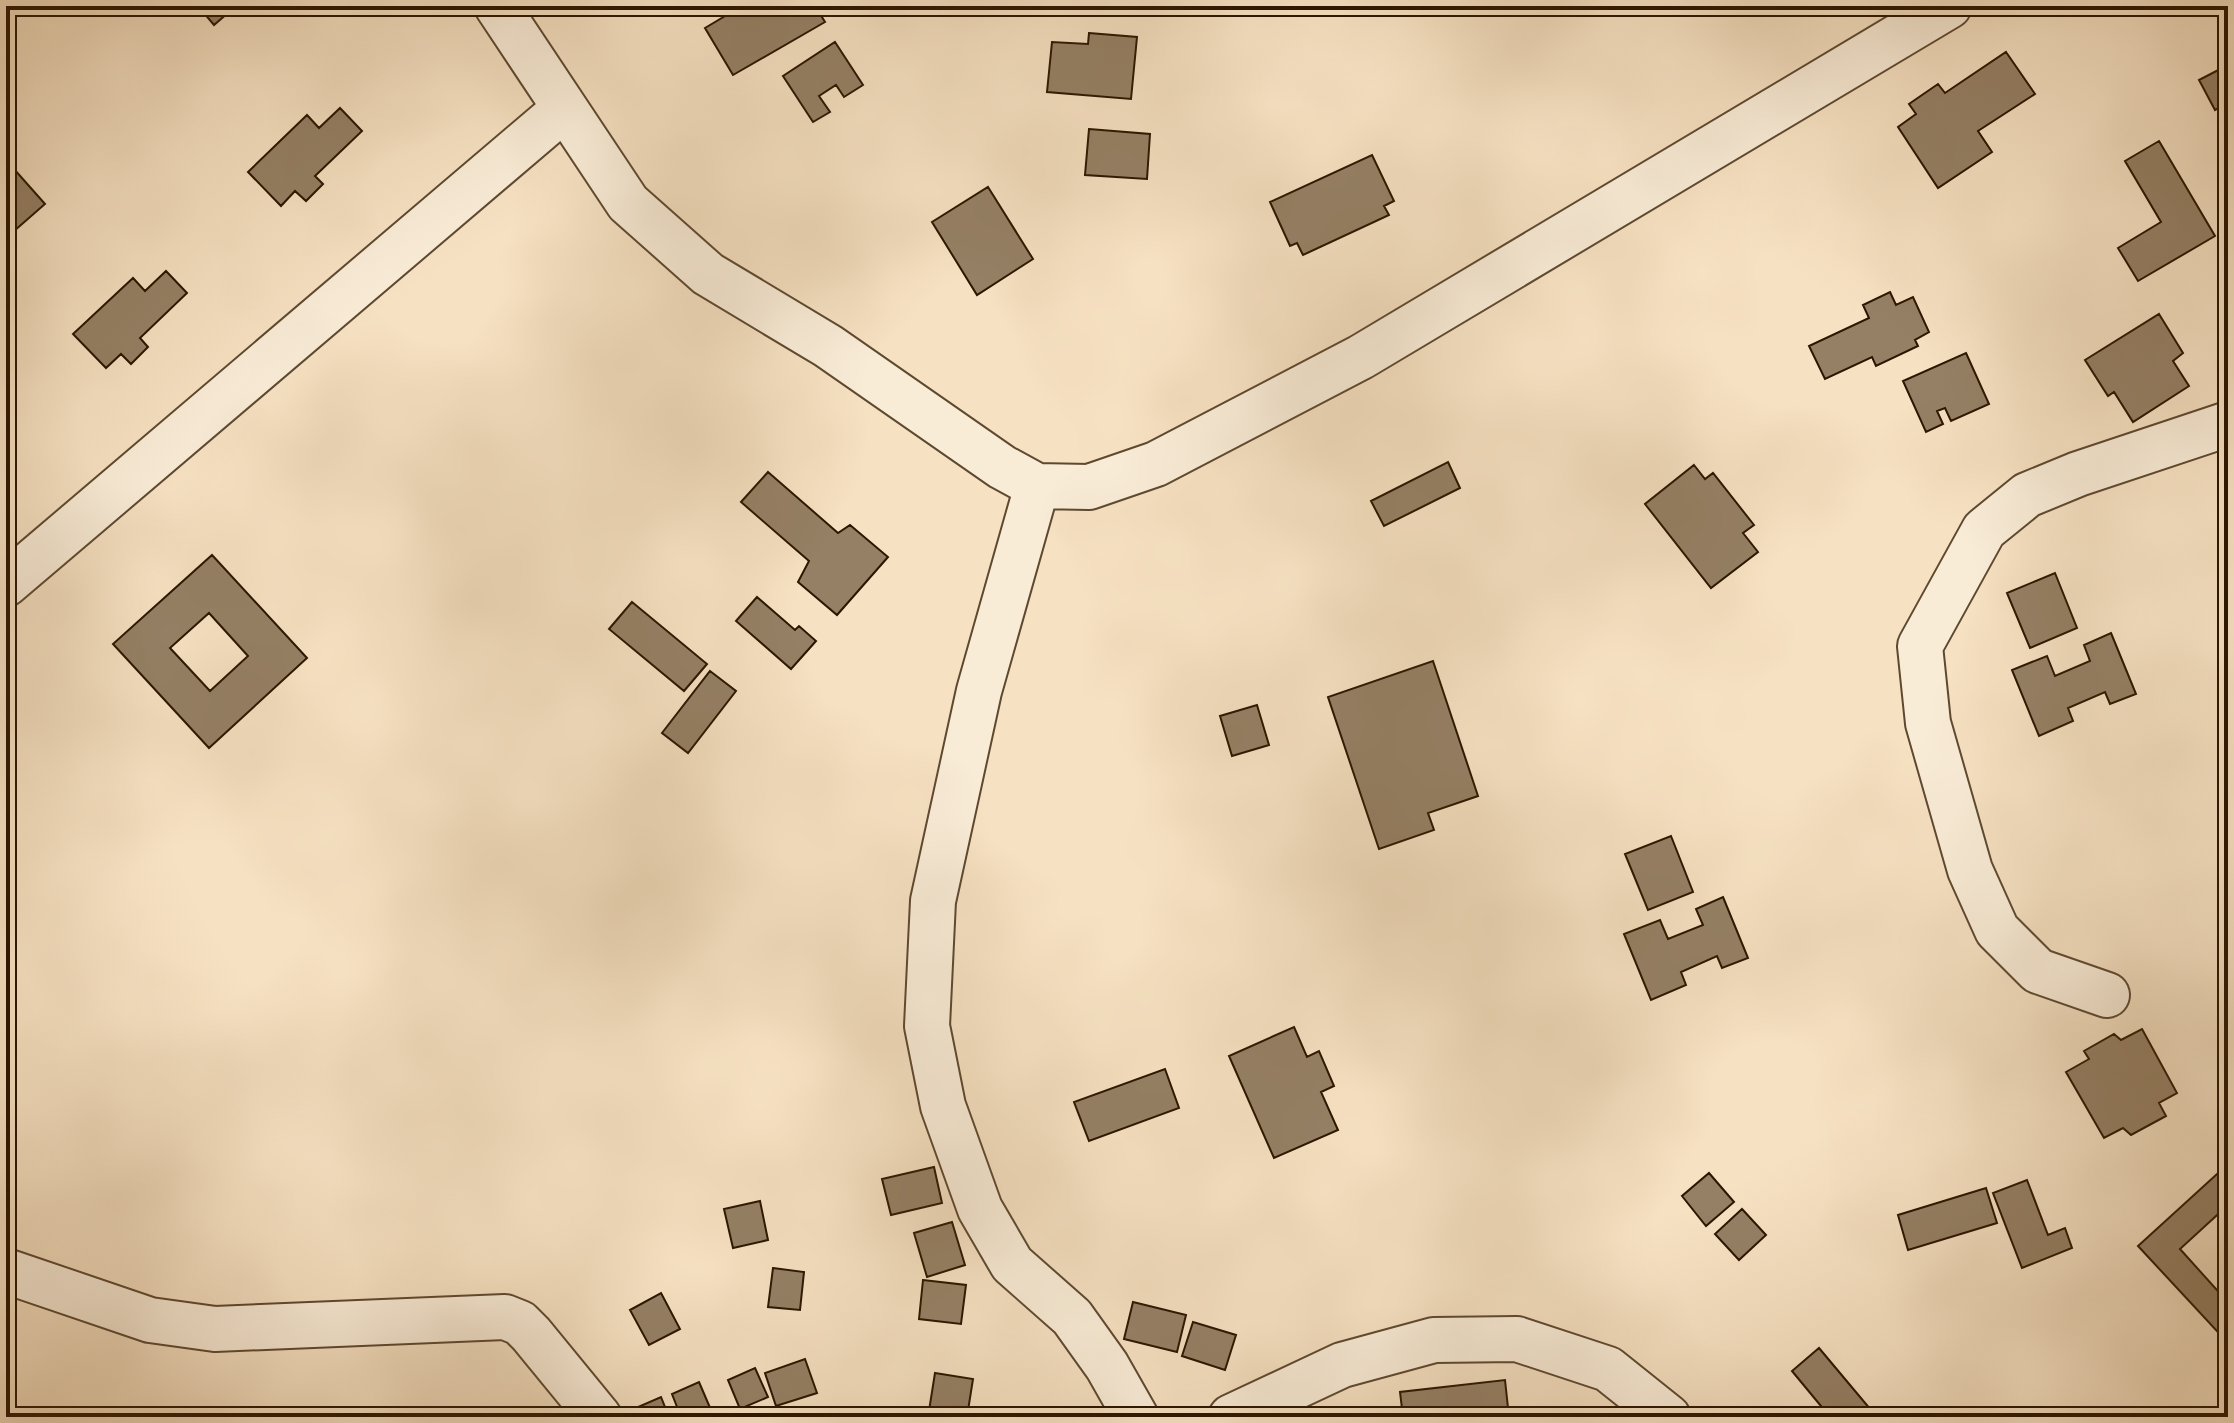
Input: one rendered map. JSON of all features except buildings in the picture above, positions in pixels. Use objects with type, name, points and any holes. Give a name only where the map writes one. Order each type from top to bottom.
[{"type":"street","points":[[497,6],[628,203],[708,274],[828,346],[1002,467],[1037,486],[1089,487],[1156,464],[1361,357],[1949,6]]},
{"type":"street","points":[[6,584],[564,109]]},
{"type":"street","points":[[2107,995],[2038,971],[1997,930],[1970,870],[1928,723],[1920,646],[1984,530],[2027,495],[2078,474],[2228,424]]},
{"type":"street","points":[[1037,486],[979,691],[933,901],[927,1026],[943,1106],[980,1209],[1012,1264],[1072,1317],[1107,1366],[1136,1417]]},
{"type":"street","points":[[6,1271],[150,1320],[215,1329],[505,1317],[520,1323],[531,1334],[599,1417]]},
{"type":"street","points":[[1231,1417],[1342,1365],[1403,1348],[1434,1340],[1517,1339],[1608,1369],[1668,1417]]}]
